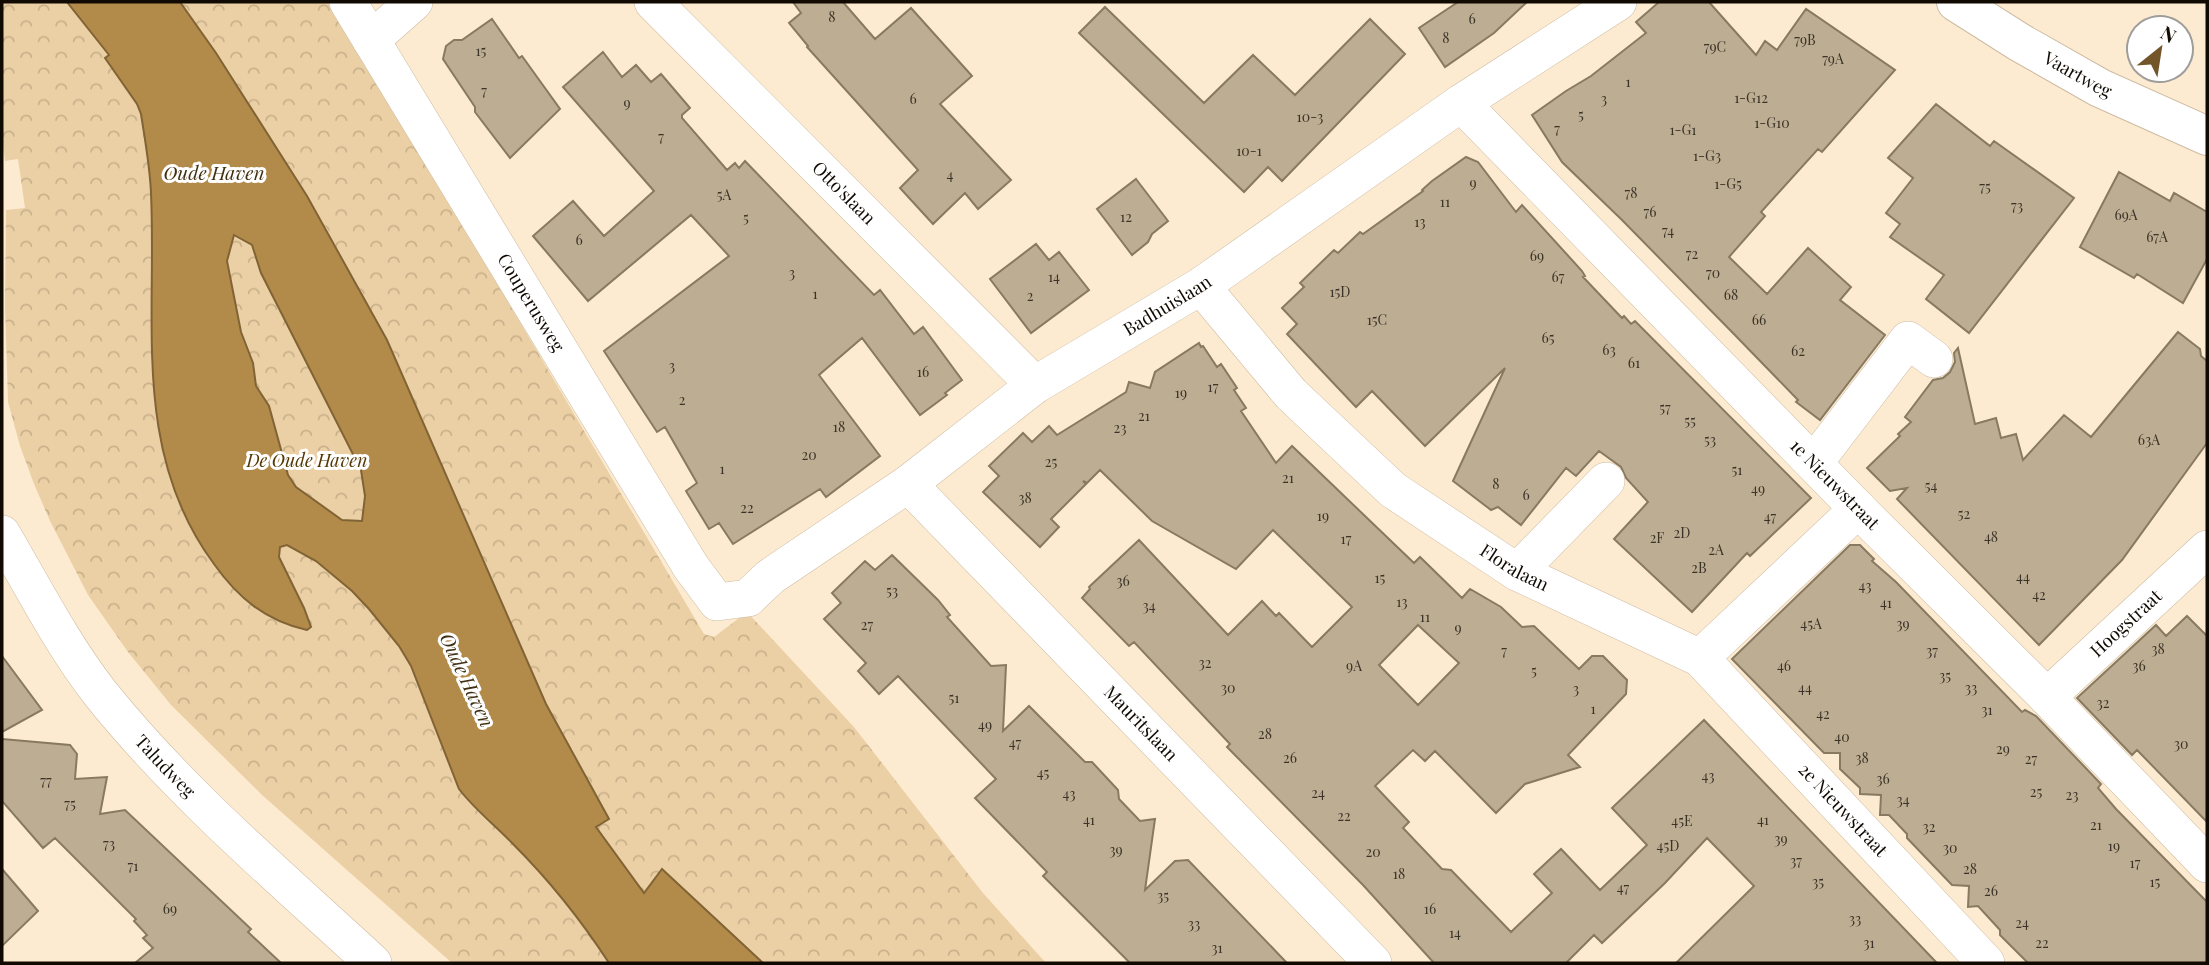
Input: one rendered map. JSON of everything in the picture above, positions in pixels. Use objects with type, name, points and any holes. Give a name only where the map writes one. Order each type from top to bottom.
[{"type":"street","name":"Couperusweg","points":[[348,2],[683,555],[717,602]]},
{"type":"street","points":[[371,40],[414,2]]},
{"type":"street","name":"Otto'slaan","points":[[653,2],[1035,385]]},
{"type":"street","name":"Badhuislaan","points":[[717,602],[748,598],[771,577],[908,484],[1035,385],[1200,286],[1461,103],[1618,2]]},
{"type":"street","name":"Vaartweg","points":[[1956,2],[2018,42],[2100,88],[2207,136]]},
{"type":"street","name":"1e Nieuwstraat","points":[[1461,103],[1858,509],[2047,697],[2207,864]]},
{"type":"street","name":"Floralaan","points":[[1200,286],[1291,394],[1393,489],[1517,572],[1700,659]]},
{"type":"street","points":[[1814,463],[1908,340],[1934,359]]},
{"type":"street","points":[[1517,572],[1606,481]]},
{"type":"street","name":"Mauritslaan","points":[[908,484],[1373,963]]},
{"type":"street","points":[[1700,659],[1858,509]]},
{"type":"street","name":"Taludweg","points":[[2,534],[72,653],[100,693],[178,780],[373,963]]},
{"type":"street","name":"Hoogstraat","points":[[2047,697],[2207,550]]},
{"type":"street","name":"2e Nieuwstraat","points":[[1700,659],[1986,963]]},
{"type":"green space","name":"De Oude Haven","points":[[2,2],[331,2],[704,634],[714,637],[747,612],[854,727],[983,893],[1046,963],[452,963],[262,795],[171,705],[128,652],[88,595],[50,521],[20,446],[8,402],[6,210],[25,208],[18,159],[5,161],[2,136]]},
{"type":"water","name":"Oude Haven","points":[[67,2],[180,2],[216,53],[307,196],[387,340],[546,704],[609,819],[596,827],[644,893],[662,869],[763,963],[609,963],[576,916],[527,858],[459,789],[411,666],[399,646],[352,591],[316,561],[287,545],[280,547],[279,557],[311,627],[307,630],[279,621],[254,606],[233,587],[214,564],[188,521],[170,477],[159,431],[152,338],[151,193],[148,163],[141,114],[105,58],[109,55]],"holes":[[[234,235],[252,245],[261,273],[361,470],[365,496],[362,521],[342,520],[296,487],[288,475],[269,406],[256,386],[253,363],[241,332],[227,261]]]},
{"type":"building","points":[[793,2],[843,2],[875,39],[911,8],[972,76],[940,104],[1011,180],[978,209],[965,193],[933,224],[900,188],[918,170],[807,47],[789,23],[801,13]]},
{"type":"building","points":[[1458,2],[1527,2],[1494,33],[1445,67],[1419,28]]},
{"type":"building","points":[[1659,2],[1709,2],[1756,55],[1765,41],[1777,50],[1806,9],[1895,70],[1822,152],[1818,149],[1761,212],[1765,216],[1729,257],[1767,294],[1808,248],[1851,287],[1840,300],[1885,335],[1820,420],[1796,402],[1798,400],[1730,330],[1562,162],[1532,115],[1591,76],[1646,33],[1636,22]]},
{"type":"building","points":[[1105,7],[1204,103],[1253,55],[1295,95],[1370,19],[1405,54],[1282,181],[1268,167],[1244,192],[1079,33]]},
{"type":"building","points":[[492,19],[560,109],[510,158],[475,112],[475,107],[443,59],[446,46],[454,40],[462,40]]},
{"type":"building","points":[[603,52],[622,77],[636,65],[651,82],[661,74],[690,108],[682,118],[727,170],[735,163],[739,168],[745,161],[874,295],[880,290],[914,334],[923,327],[962,380],[920,415],[862,338],[819,375],[880,456],[826,497],[820,489],[733,544],[719,523],[709,529],[686,491],[697,483],[665,427],[657,432],[604,351],[729,256],[691,215],[588,301],[533,236],[573,201],[604,236],[654,191],[563,87]]},
{"type":"building","points":[[1936,104],[1990,146],[1994,141],[2074,198],[1969,333],[1926,299],[1944,275],[1890,237],[1900,224],[1886,213],[1913,178],[1888,158]]},
{"type":"building","points":[[1466,157],[1478,162],[1516,212],[1522,205],[1622,318],[1624,316],[1631,324],[1635,321],[1811,498],[1750,556],[1747,553],[1692,612],[1614,539],[1648,502],[1626,478],[1621,467],[1599,451],[1576,476],[1566,468],[1521,525],[1498,507],[1491,510],[1453,481],[1505,368],[1425,446],[1372,391],[1356,407],[1287,334],[1297,324],[1282,308],[1304,287],[1300,283],[1334,250],[1338,253],[1360,232],[1363,234]]},
{"type":"building","points":[[2119,172],[2170,201],[2174,193],[2207,212],[2207,259],[2183,303],[2137,274],[2134,278],[2080,247]]},
{"type":"building","points":[[1136,179],[1168,221],[1132,255],[1097,209]]},
{"type":"building","points":[[1036,244],[1049,260],[1059,252],[1089,290],[1031,333],[990,279]]},
{"type":"building","points":[[2178,332],[2200,349],[2201,356],[2207,361],[2207,443],[2122,560],[2039,645],[1897,499],[1907,488],[1890,491],[1867,468],[1911,422],[1905,417],[1933,380],[1943,378],[1950,372],[1955,362],[1954,353],[1958,348],[1975,424],[1996,418],[2001,438],[2016,434],[2023,460],[2064,415],[2091,437]]},
{"type":"building","points":[[1199,343],[1217,367],[1221,364],[1237,388],[1234,390],[1246,408],[1241,411],[1276,463],[1292,446],[1414,563],[1420,557],[1462,598],[1470,589],[1501,607],[1522,627],[1534,626],[1579,669],[1592,656],[1603,656],[1627,680],[1626,694],[1568,755],[1580,767],[1525,784],[1496,813],[1435,751],[1425,761],[1413,750],[1375,786],[1409,822],[1403,828],[1442,869],[1451,870],[1511,932],[1552,893],[1534,874],[1561,849],[1600,890],[1647,845],[1612,808],[1704,720],[1937,963],[1676,963],[1754,886],[1707,838],[1665,883],[1602,943],[1594,935],[1566,963],[1434,963],[1363,885],[1227,747],[1230,744],[1134,642],[1129,646],[1082,598],[1089,587],[1139,540],[1228,635],[1262,601],[1276,616],[1279,613],[1312,647],[1352,607],[1273,530],[1236,569],[1152,521],[1100,470],[1087,483],[1083,481],[1086,484],[1051,519],[1059,527],[1040,547],[983,492],[999,476],[989,466],[1023,433],[1032,442],[1049,426],[1057,435],[1126,392],[1129,382],[1150,388],[1155,372]],"holes":[[[1418,625],[1459,663],[1418,705],[1379,665]]]},
{"type":"building","points":[[1850,545],[1860,545],[1874,559],[1872,561],[1896,582],[2022,712],[2025,710],[2036,716],[2101,784],[2098,788],[2116,809],[2207,902],[2207,963],[2028,963],[2000,935],[2000,930],[1978,906],[1968,907],[1969,886],[1952,885],[1889,815],[1880,815],[1881,795],[1860,794],[1860,788],[1840,769],[1840,753],[1824,753],[1732,659]]},
{"type":"building","points":[[892,555],[938,600],[950,615],[947,617],[991,666],[1006,665],[1003,731],[1029,706],[1085,762],[1092,762],[1118,790],[1119,799],[1140,821],[1155,819],[1145,890],[1175,861],[1188,860],[1287,963],[1130,963],[1043,876],[1047,872],[975,798],[996,779],[898,676],[879,694],[858,671],[866,663],[824,619],[841,603],[832,593],[865,561],[875,570]]},
{"type":"building","points":[[2187,616],[2207,636],[2207,822],[2137,750],[2132,755],[2077,698],[2156,625],[2166,636]]},
{"type":"building","points":[[2,656],[42,710],[2,732]]},
{"type":"building","points":[[2,739],[70,745],[77,754],[75,779],[107,777],[100,814],[125,810],[251,929],[248,932],[281,963],[135,963],[153,948],[143,938],[147,935],[134,921],[136,919],[55,838],[43,848],[2,801]]},
{"type":"building","points":[[2,869],[38,911],[2,946]]}]
